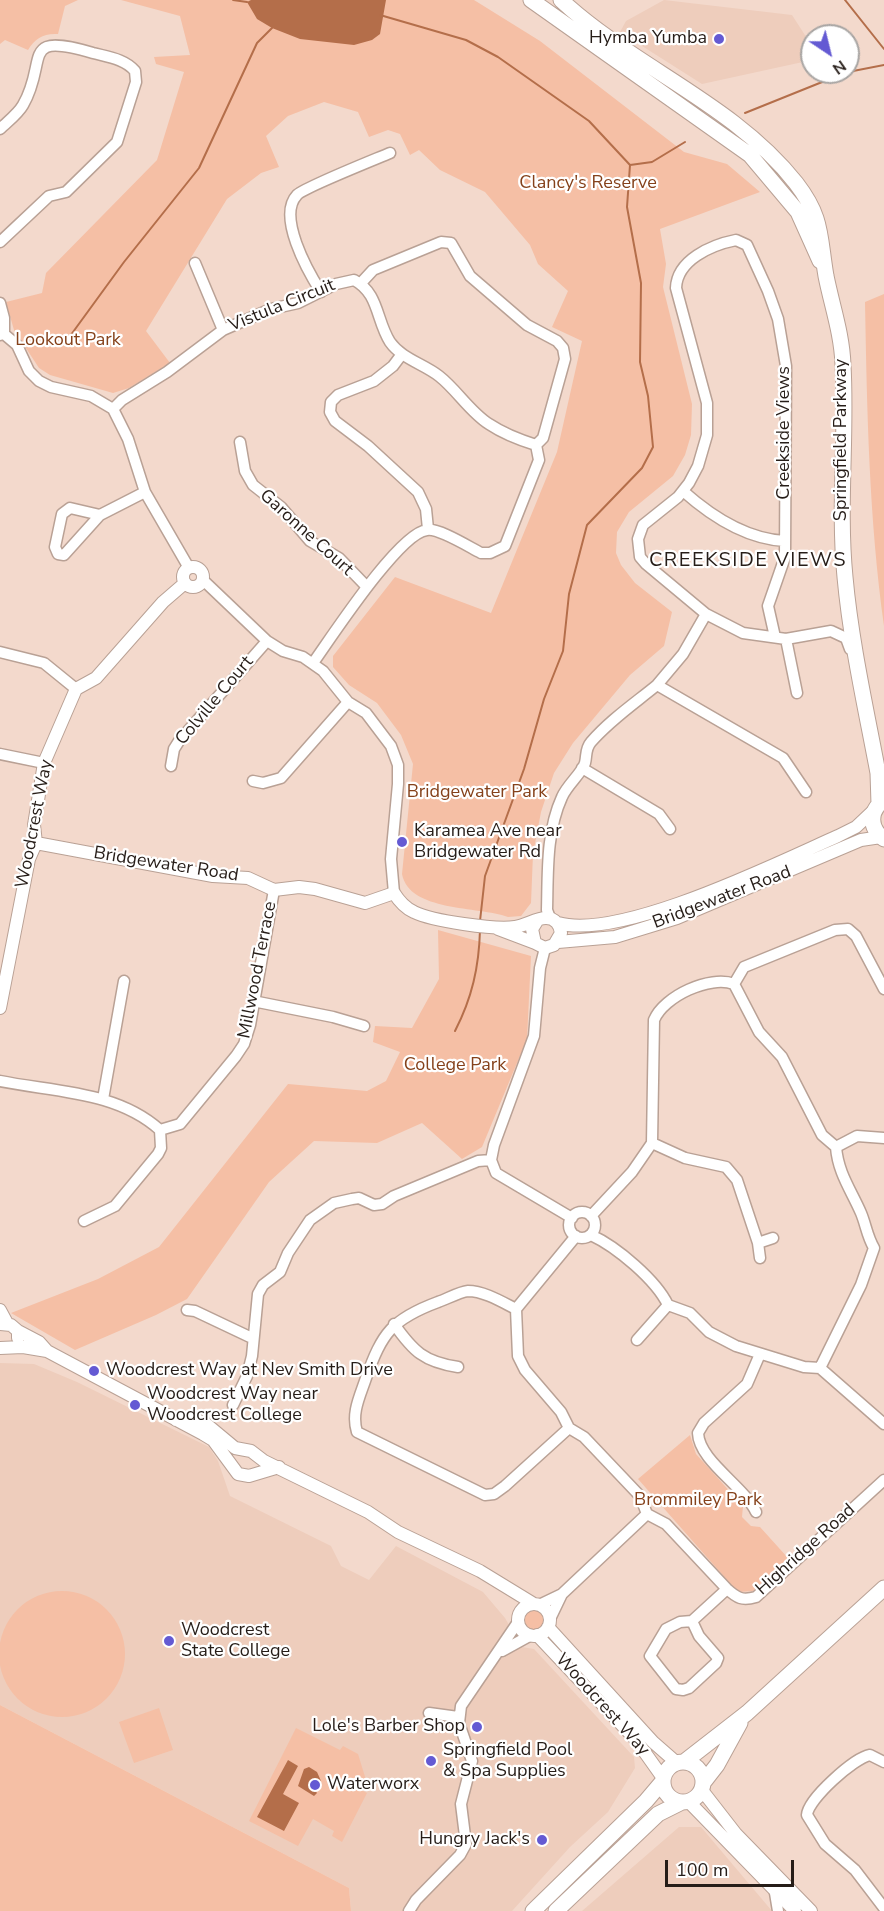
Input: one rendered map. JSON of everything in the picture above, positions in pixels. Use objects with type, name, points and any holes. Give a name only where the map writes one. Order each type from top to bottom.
[{"type":"main road","name":"Springfield Parkway","points":[[531,0],[750,155],[798,212],[826,274]]},
{"type":"main road","name":"Springfield Parkway","points":[[561,0],[764,149],[795,183],[809,203],[820,227],[826,274],[840,334],[843,363],[842,518],[849,603],[878,773],[879,805],[874,827],[882,838]]},
{"type":"main road","name":"Springfield Parkway","points":[[867,714],[884,761]]},
{"type":"main road","points":[[533,1911],[646,1801],[671,1766],[680,1763],[747,1713],[884,1587]]},
{"type":"main road","points":[[556,1911],[658,1814],[685,1802],[702,1786],[717,1765],[731,1734],[747,1713]]},
{"type":"main road","points":[[680,1763],[695,1767],[702,1786]]},
{"type":"main road","points":[[663,1779],[667,1795],[685,1802]]},
{"type":"street","points":[[0,129],[22,107],[40,54],[50,45],[62,44],[121,61],[135,71],[136,82],[117,142],[66,192],[49,196],[0,242]]},
{"type":"street","points":[[321,292],[291,227],[289,208],[298,193],[390,153]]},
{"type":"street","name":"Creekside Views","points":[[797,693],[781,638],[769,600],[783,566],[785,541],[788,387],[782,339],[757,265],[747,245],[736,240],[687,261],[676,279],[710,419],[698,466],[683,491],[643,525],[639,533],[638,547],[645,564],[706,614],[742,633],[781,638],[831,631]]},
{"type":"street","points":[[313,663],[367,587],[391,559],[420,531],[428,529],[482,553],[490,553],[505,546],[538,460],[536,445],[543,438],[565,359],[563,348],[557,341],[527,325],[470,276],[451,243],[441,242],[373,270],[361,284]]},
{"type":"street","points":[[195,263],[223,330]]},
{"type":"street","name":"Vistula Circuit","points":[[113,409],[122,400],[167,372],[223,330],[271,309],[298,303],[348,279],[361,284],[371,295],[392,344],[402,354],[438,376],[488,424],[515,438],[536,445]]},
{"type":"street","points":[[0,303],[4,318],[2,334],[17,345],[29,371],[39,381],[51,387],[91,396],[113,409],[128,439],[145,492],[189,568]]},
{"type":"street","points":[[402,354],[393,366],[374,381],[338,395],[332,402],[330,412],[335,421],[368,446],[418,492],[426,509],[428,529]]},
{"type":"street","name":"Garonne Court","points":[[240,442],[245,471],[253,485],[281,507],[310,541],[339,558],[367,587]]},
{"type":"street","points":[[683,491],[732,527],[774,541],[785,541]]},
{"type":"street","points":[[100,515],[70,508],[62,513],[55,547],[58,554],[64,555],[72,549],[100,515],[145,492]]},
{"type":"street","points":[[189,568],[200,569],[203,580],[267,641],[283,651],[313,663],[348,702],[366,713],[380,728],[391,746],[398,765],[390,877],[394,893]]},
{"type":"street","points":[[185,583],[183,576],[189,568]]},
{"type":"street","points":[[185,583],[195,587],[203,580]]},
{"type":"street","points":[[0,652],[45,663],[76,689],[96,678],[163,602],[185,583]]},
{"type":"street","points":[[831,631],[844,622],[849,603]]},
{"type":"street","points":[[558,942],[561,933],[547,918],[549,845],[561,800],[570,782],[582,768],[589,744],[606,726],[657,685],[683,654],[706,614]]},
{"type":"street","points":[[831,631],[846,638],[852,657],[858,660]]},
{"type":"street","name":"Colville Court","points":[[171,766],[178,741],[267,641]]},
{"type":"street","points":[[657,685],[783,758],[806,792]]},
{"type":"street","name":"Woodcrest Way","points":[[0,1008],[29,859],[36,843],[34,825],[44,763],[76,689]]},
{"type":"street","points":[[253,781],[263,783],[282,777],[348,702]]},
{"type":"street","points":[[0,754],[44,763]]},
{"type":"street","points":[[582,768],[652,808],[669,829]]},
{"type":"street","name":"Bridgewater Road","points":[[36,843],[213,876],[248,878],[274,890],[298,887],[315,889],[365,903],[394,893],[401,903],[414,912],[462,923],[497,928],[516,927],[547,918],[569,927],[595,925],[656,911],[838,836],[856,827],[879,805]]},
{"type":"street","name":"Bridgewater Road","points":[[497,928],[540,945],[615,937],[677,918],[861,840],[882,838]]},
{"type":"street","name":"Millwood Terrace","points":[[160,1130],[180,1124],[244,1044],[250,1025],[274,890]]},
{"type":"street","points":[[547,918],[532,929],[540,945],[534,1036],[494,1145],[492,1160],[496,1173],[572,1218]]},
{"type":"street","points":[[734,984],[744,967],[835,930],[848,929],[856,936],[884,989]]},
{"type":"street","points":[[591,1216],[632,1172],[652,1143],[654,1020],[659,1009],[669,999],[713,981],[723,980],[734,984],[759,1032],[782,1056],[822,1135],[836,1147],[838,1167],[879,1248],[820,1368]]},
{"type":"street","points":[[103,1099],[124,981]]},
{"type":"street","points":[[253,1001],[333,1017],[364,1026]]},
{"type":"street","points":[[0,1081],[103,1099],[133,1110],[160,1130],[161,1148],[158,1154],[123,1198],[115,1206],[84,1221]]},
{"type":"street","points":[[836,1147],[857,1136],[884,1138]]},
{"type":"street","points":[[652,1143],[685,1158],[726,1167],[732,1173],[737,1180],[758,1243],[760,1258]]},
{"type":"street","points":[[233,1405],[247,1376],[252,1356],[258,1294],[263,1285],[280,1272],[303,1229],[318,1213],[334,1203],[359,1198],[374,1205],[382,1204],[394,1196],[478,1161],[492,1160]]},
{"type":"street","points":[[591,1216],[581,1213],[572,1218],[570,1228],[576,1236],[583,1238],[591,1235],[603,1240],[661,1289],[669,1305],[690,1313],[721,1339],[804,1367],[820,1368],[884,1424]]},
{"type":"street","points":[[591,1216],[595,1226],[591,1235]]},
{"type":"street","points":[[409,1911],[416,1899],[460,1855],[466,1844],[461,1804],[471,1761],[458,1717],[461,1706],[501,1652],[524,1608],[562,1594],[647,1514],[640,1496],[584,1437],[569,1428],[561,1412],[533,1382],[518,1356],[516,1309],[576,1236]]},
{"type":"street","points":[[758,1243],[773,1238]]},
{"type":"street","points":[[516,1309],[482,1294],[467,1291],[411,1312],[394,1324],[382,1337],[375,1353],[357,1406],[354,1421],[357,1432],[485,1495],[494,1494],[505,1486],[569,1428]]},
{"type":"street","points":[[637,1340],[669,1305]]},
{"type":"street","points":[[0,1310],[4,1324],[39,1342],[46,1351],[213,1440],[233,1468],[242,1476],[279,1467]]},
{"type":"street","points":[[186,1310],[195,1311],[252,1338]]},
{"type":"street","points":[[394,1324],[413,1348],[434,1364],[458,1367]]},
{"type":"street","points":[[3,1349],[18,1341],[18,1331]]},
{"type":"street","points":[[3,1349],[46,1351]]},
{"type":"street","points":[[756,1512],[751,1501],[701,1448],[698,1433],[704,1423],[747,1384],[760,1354]]},
{"type":"street","points":[[176,1420],[193,1419],[205,1423],[230,1445],[251,1451],[368,1512],[398,1532],[428,1544],[547,1610],[549,1623]]},
{"type":"street","points":[[233,1468],[233,1458],[242,1450]]},
{"type":"street","points":[[253,1474],[259,1465],[257,1456]]},
{"type":"street","name":"Highridge Road","points":[[647,1514],[666,1524],[727,1589],[737,1598],[746,1600],[756,1597],[884,1480]]},
{"type":"street","points":[[496,1582],[523,1631],[534,1635]]},
{"type":"street","points":[[692,1621],[699,1636],[718,1658],[716,1664],[696,1682],[683,1690],[676,1689],[650,1656],[666,1629],[680,1622],[692,1621],[727,1589]]},
{"type":"street","points":[[501,1652],[534,1635],[549,1623],[562,1594]]},
{"type":"street","name":"Woodcrest Way","points":[[549,1623],[653,1742],[680,1763]]},
{"type":"street","name":"Woodcrest Way","points":[[534,1635],[636,1740],[663,1779]]},
{"type":"street","points":[[429,1713],[458,1717]]},
{"type":"street","points":[[884,1762],[870,1755],[856,1760],[812,1801],[807,1815],[825,1844],[855,1870],[884,1908]]},
{"type":"street","points":[[702,1786],[736,1834],[803,1910]]},
{"type":"street","points":[[685,1802],[775,1893],[803,1910]]},
{"type":"street","points":[[775,1893],[778,1911]]},
{"type":"shaded area","points":[[251,0],[386,0],[380,34],[372,40],[354,45],[300,39],[272,28],[257,19],[247,2]]},
{"type":"shaded area","name":"Hymba Yumba","points":[[664,0],[792,15],[800,27],[800,63],[702,84],[620,32],[626,21]]},
{"type":"shaded area","points":[[0,1363],[34,1364],[77,1382],[209,1447],[218,1461],[230,1496],[331,1546],[341,1566],[369,1580],[396,1546],[483,1592],[505,1618],[522,1647],[534,1649],[634,1757],[635,1768],[608,1812],[570,1847],[512,1911],[351,1911],[349,1888],[0,1705]]},
{"type":"shaded area","points":[[288,1760],[298,1766],[283,1794],[299,1803],[284,1831],[257,1817]]},
{"type":"shaded area","points":[[309,1767],[317,1772],[321,1781],[314,1789],[317,1793],[314,1796],[298,1786],[304,1769]]},
{"type":"shaded area","points":[[679,1827],[701,1827],[772,1911],[582,1911]]},
{"type":"green space","points":[[0,0],[78,0],[65,6],[58,34],[40,37],[28,50],[5,40],[0,44]]},
{"type":"green space","name":"Clancy's Reserve","points":[[121,0],[474,0],[540,41],[684,152],[727,164],[760,192],[660,229],[666,264],[663,287],[692,404],[691,435],[685,455],[673,476],[629,512],[617,532],[616,553],[621,565],[635,583],[672,612],[664,646],[630,675],[573,743],[554,773],[541,812],[533,854],[531,903],[521,916],[508,917],[446,906],[417,895],[407,886],[402,874],[413,764],[401,735],[377,703],[349,685],[333,667],[333,656],[395,577],[491,613],[557,452],[582,341],[552,327],[568,291],[538,264],[530,245],[485,192],[440,170],[419,150],[410,155],[400,134],[388,130],[369,137],[358,112],[324,102],[288,116],[266,136],[279,167],[261,173],[227,199],[146,331],[170,363],[129,388],[113,393],[50,375],[39,368],[14,330],[6,302],[42,293],[46,273],[157,160],[184,72],[156,64],[154,57],[190,55],[180,16]]},
{"type":"green space","points":[[884,294],[884,626],[872,505],[865,302]]},
{"type":"green space","name":"College Park","points":[[438,930],[531,956],[527,1039],[482,1147],[462,1159],[422,1123],[377,1143],[314,1141],[269,1182],[187,1299],[75,1350],[11,1313],[98,1279],[159,1247],[288,1084],[367,1091],[386,1081],[400,1052],[373,1042],[375,1026],[412,1028],[439,979]]},
{"type":"green space","name":"Brommiley Park","points":[[690,1435],[696,1454],[743,1506],[742,1517],[751,1526],[760,1527],[788,1558],[753,1591],[739,1592],[734,1588],[638,1479]]},
{"type":"green space","points":[[62,1591],[86,1596],[107,1609],[120,1630],[125,1654],[120,1678],[107,1699],[86,1712],[62,1717],[38,1712],[17,1699],[4,1678],[-1,1654],[4,1630],[17,1609],[38,1596]]},
{"type":"green space","points":[[534,1608],[542,1612],[546,1620],[542,1628],[534,1632],[526,1628],[522,1620],[526,1612]]},
{"type":"green space","points":[[0,1705],[349,1888],[351,1911],[0,1911]]},
{"type":"green space","points":[[159,1708],[173,1750],[134,1763],[119,1722]]},
{"type":"green space","name":"Waterworx","points":[[296,1728],[340,1750],[343,1746],[358,1754],[366,1780],[361,1790],[367,1793],[342,1842],[332,1836],[334,1831],[313,1819],[298,1846],[249,1821]]},
{"type":"waterway","points":[[233,0],[247,2]]},
{"type":"waterway","points":[[845,0],[884,49]]},
{"type":"waterway","points":[[380,15],[466,40],[498,57],[589,121],[630,165],[652,162],[685,142]]},
{"type":"waterway","points":[[65,343],[124,262],[199,168],[257,43],[272,28]]},
{"type":"waterway","points":[[860,70],[884,65]]},
{"type":"waterway","points":[[745,113],[817,84]]},
{"type":"waterway","points":[[480,921],[485,876],[524,769],[544,699],[563,651],[569,594],[587,525],[642,468],[653,447],[648,396],[640,362],[641,283],[627,207],[630,165]]},
{"type":"waterway","points":[[455,1031],[473,982],[480,930]]},
{"type":"place","name":"Hymba Yumba","points":[[719,39]]},
{"type":"place","name":"Karamea Ave near Bridgewater Rd","points":[[402,842]]},
{"type":"place","name":"Woodcrest Way at Nev Smith Drive","points":[[94,1371]]},
{"type":"place","name":"Woodcrest Way near Woodcrest College","points":[[135,1405]]},
{"type":"place","name":"Woodcrest State College","points":[[169,1641]]},
{"type":"place","name":"Lole's Barber Shop","points":[[477,1727]]},
{"type":"place","name":"Springfield Pool & Spa Supplies","points":[[431,1761]]},
{"type":"place","name":"Waterworx","points":[[315,1785]]},
{"type":"place","name":"Hungry Jack's","points":[[542,1840]]},
{"type":"district","name":"CREEKSIDE VIEWS","points":[[748,561]]},
{"type":"park label","name":"Lookout Park","points":[[68,341]]},
{"type":"park label","name":"Bridgewater Park","points":[[477,793]]}]
